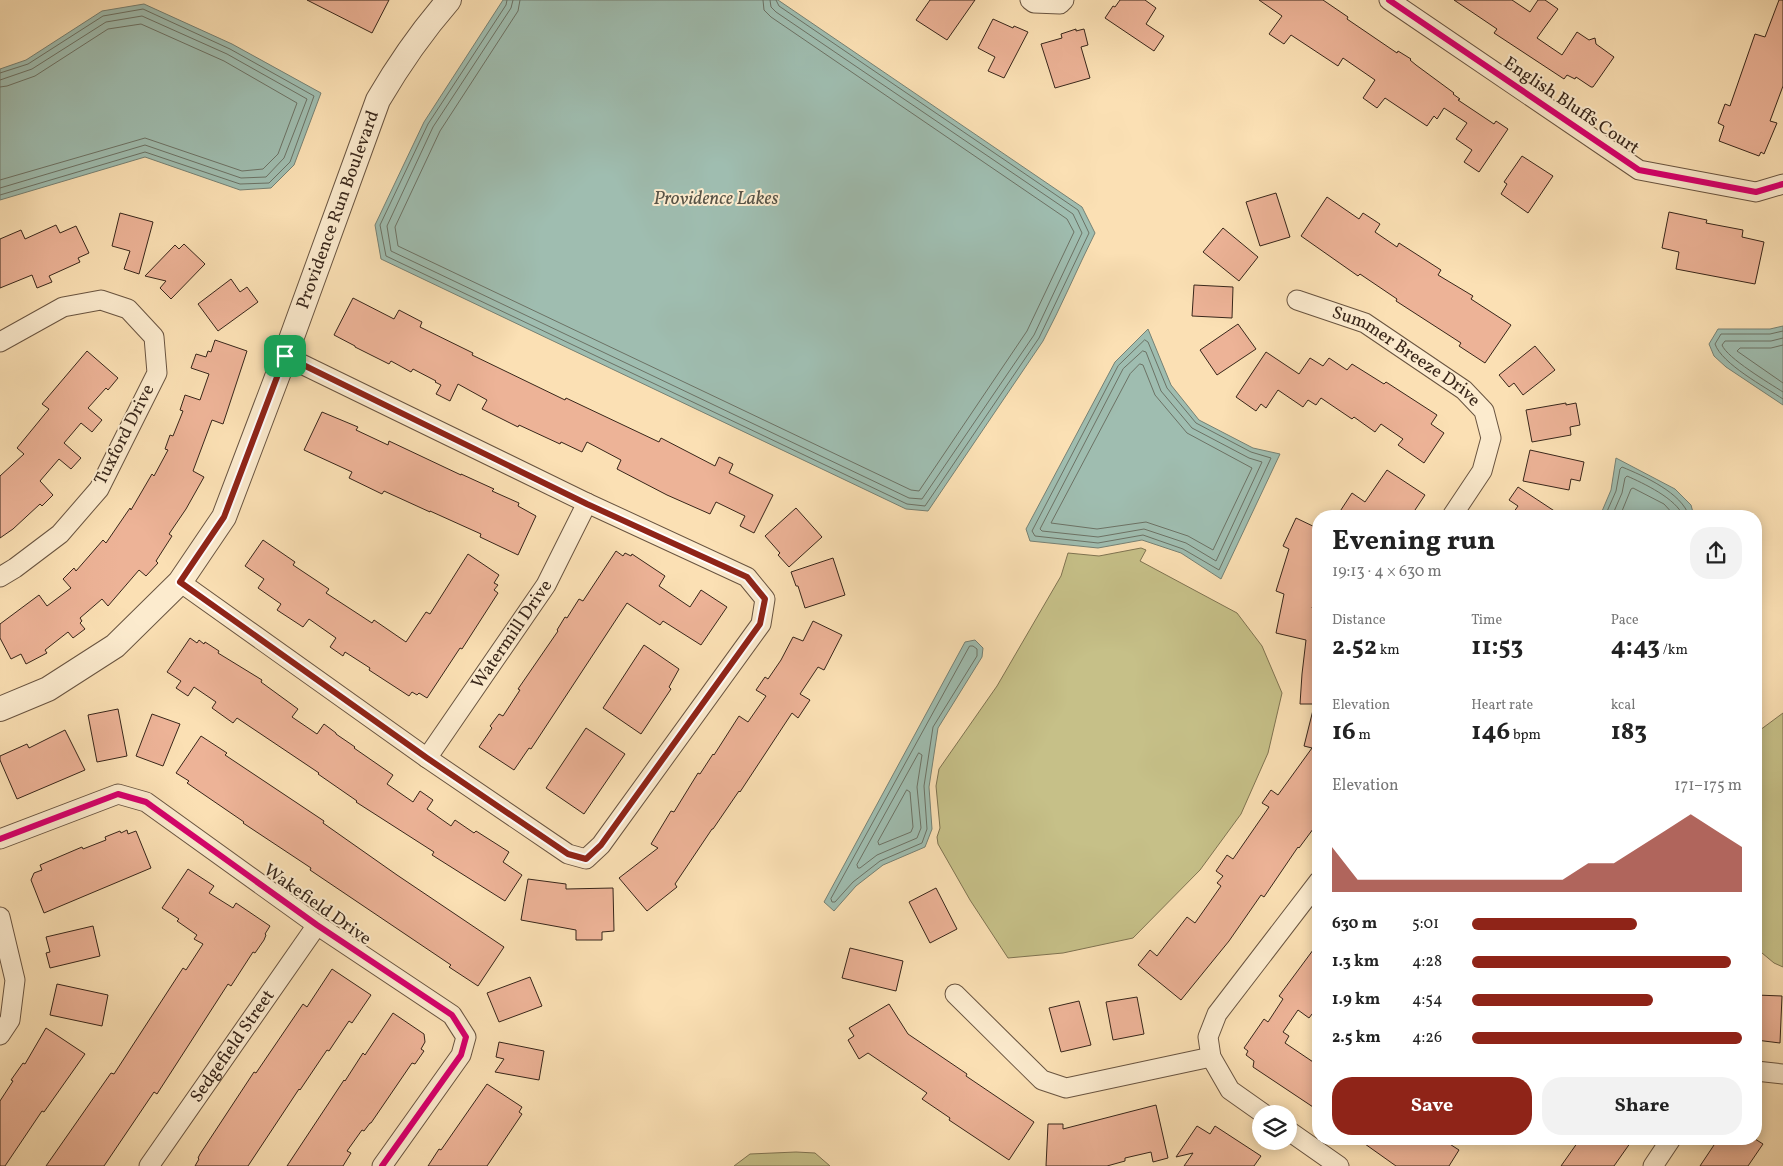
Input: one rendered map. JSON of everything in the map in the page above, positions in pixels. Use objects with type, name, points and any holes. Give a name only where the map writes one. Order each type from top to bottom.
[{"type":"street","name":"Providence Run Boulevard","points":[[0,709],[48,689],[115,646],[180,582],[224,517],[378,100],[412,45],[448,0]]},
{"type":"street","points":[[1030,0],[1034,3],[1060,4],[1064,0]]},
{"type":"street","name":"English Bluffs Court","points":[[1389,0],[1639,170],[1756,192],[1783,184]]},
{"type":"street","name":"Tuxford Drive","points":[[0,342],[63,307],[102,300],[128,309],[154,337],[157,373],[99,489],[60,534],[0,577]]},
{"type":"street","name":"Summer Breeze Drive","points":[[1297,300],[1365,324],[1464,390],[1484,411],[1492,438],[1482,471],[1456,510]]},
{"type":"street","points":[[180,582],[427,758],[568,854],[586,859],[601,845],[760,624],[765,599],[747,577],[587,504],[285,356]]},
{"type":"street","name":"Watermill Drive","points":[[427,758],[546,585],[587,504]]},
{"type":"street","name":"Wakefield Drive","points":[[0,839],[118,794],[146,802],[318,925],[452,1015],[466,1037],[461,1054],[382,1166]]},
{"type":"street","points":[[1252,1106],[1230,1090],[1211,1057],[1208,1037],[1217,1014],[1312,890]]},
{"type":"street","points":[[0,917],[15,980],[10,1020],[0,1036]]},
{"type":"street","name":"Sedgefield Street","points":[[149,1166],[318,925]]},
{"type":"street","points":[[955,994],[1042,1080],[1066,1088],[1211,1057]]},
{"type":"street","points":[[1762,1072],[1783,1074]]},
{"type":"street","points":[[1297,1137],[1339,1166]]},
{"type":"street","points":[[1653,1166],[1668,1145]]},
{"type":"shaded area","points":[[1141,548],[1146,550],[1140,561],[1237,613],[1262,646],[1282,693],[1268,753],[1241,814],[1200,870],[1133,938],[1063,953],[1008,958],[970,900],[938,844],[937,837],[940,828],[936,786],[939,769],[997,686],[1061,576],[1068,553],[1099,556]]},
{"type":"shaded area","points":[[1783,713],[1783,967],[1774,963],[1762,953],[1762,729]]},
{"type":"shaded area","points":[[815,1153],[830,1166],[734,1166],[750,1154]]},
{"type":"water","name":"Providence Lakes","points":[[503,0],[778,0],[1082,207],[1095,233],[1050,328],[928,511],[906,509],[381,259],[375,225],[424,122]]},
{"type":"water","points":[[144,4],[232,44],[321,93],[294,165],[271,188],[240,190],[145,157],[0,200],[0,69],[26,60],[102,11]]},
{"type":"water","points":[[1783,326],[1783,405],[1726,367],[1714,356],[1709,344],[1718,329],[1770,329]]},
{"type":"water","points":[[1148,329],[1171,385],[1199,420],[1253,448],[1280,454],[1221,579],[1181,553],[1142,540],[1098,548],[1030,541],[1026,529],[1115,362]]},
{"type":"water","points":[[1616,458],[1675,489],[1691,505],[1692,510],[1603,510],[1611,490]]},
{"type":"water","points":[[975,640],[983,648],[982,657],[938,728],[929,787],[932,829],[925,847],[883,865],[856,886],[834,911],[824,902],[965,642]]},
{"type":"building","points":[[307,0],[389,0],[372,33]]},
{"type":"building","points":[[930,0],[975,0],[947,40],[916,20]]},
{"type":"building","points":[[1120,0],[1145,0],[1156,8],[1146,24],[1164,36],[1154,51],[1105,18],[1113,6],[1115,7]]},
{"type":"building","points":[[1259,0],[1323,0],[1397,53],[1398,51],[1411,59],[1416,65],[1454,93],[1460,99],[1458,100],[1494,124],[1496,121],[1508,129],[1479,172],[1464,162],[1472,150],[1456,139],[1467,123],[1444,108],[1437,119],[1434,116],[1427,126],[1385,98],[1377,108],[1363,98],[1375,80],[1343,58],[1338,66],[1291,35],[1284,44],[1269,34],[1282,16]]},
{"type":"building","points":[[1454,0],[1512,0],[1530,12],[1538,0],[1545,0],[1558,9],[1537,38],[1562,55],[1577,32],[1589,40],[1595,38],[1596,44],[1614,57],[1593,87],[1576,77],[1575,79],[1567,75],[1564,79],[1494,33],[1497,29]]},
{"type":"building","points":[[1779,0],[1783,0],[1783,86],[1770,121],[1777,123],[1764,154],[1761,152],[1759,156],[1719,141],[1724,126],[1718,123],[1725,104],[1730,106],[1755,34],[1765,37]]},
{"type":"building","points":[[993,19],[1028,32],[1004,78],[988,71],[995,57],[978,48]]},
{"type":"building","points":[[1076,29],[1076,31],[1084,29],[1088,45],[1081,47],[1090,78],[1055,88],[1041,44],[1062,38],[1061,34]]},
{"type":"building","points":[[1522,156],[1553,176],[1528,213],[1501,194],[1507,184],[1504,182]]},
{"type":"building","points":[[1276,193],[1290,237],[1260,246],[1246,202]]},
{"type":"building","points":[[1327,197],[1359,219],[1363,213],[1380,224],[1375,232],[1397,247],[1399,243],[1441,270],[1438,275],[1473,296],[1471,299],[1511,325],[1485,363],[1459,346],[1461,343],[1396,301],[1397,299],[1360,274],[1358,276],[1301,236]]},
{"type":"building","points":[[1669,212],[1707,220],[1706,223],[1743,230],[1742,237],[1764,242],[1755,284],[1676,269],[1679,252],[1662,248]]},
{"type":"building","points":[[120,213],[153,222],[139,274],[124,269],[130,251],[112,246]]},
{"type":"building","points":[[56,225],[60,233],[76,226],[89,253],[78,258],[80,262],[49,276],[52,282],[37,288],[32,275],[0,288],[0,239],[21,230],[25,239]]},
{"type":"building","points":[[1223,228],[1258,257],[1239,281],[1203,252]]},
{"type":"building","points":[[184,244],[205,264],[171,299],[160,288],[166,281],[145,276],[175,245],[179,249]]},
{"type":"building","points":[[231,279],[240,292],[247,287],[258,302],[218,331],[198,304]]},
{"type":"building","points":[[1194,285],[1233,287],[1232,318],[1192,316]]},
{"type":"building","points":[[353,298],[394,319],[399,310],[422,322],[420,327],[473,353],[472,355],[565,400],[566,398],[659,442],[661,438],[715,466],[719,457],[733,464],[729,473],[773,495],[754,533],[740,526],[745,516],[716,502],[710,514],[667,495],[617,469],[621,460],[587,442],[582,452],[519,425],[518,427],[482,409],[487,400],[458,384],[450,401],[436,394],[441,385],[436,381],[413,369],[411,372],[391,361],[389,364],[334,335]]},
{"type":"building","points":[[1238,324],[1256,349],[1217,375],[1200,350]]},
{"type":"building","points":[[215,340],[247,351],[223,424],[212,420],[193,471],[204,477],[169,534],[172,536],[156,561],[158,563],[146,576],[139,570],[108,606],[102,599],[80,618],[82,621],[80,623],[85,629],[73,638],[68,632],[45,650],[47,653],[26,664],[21,654],[11,659],[0,638],[0,624],[39,595],[47,606],[71,588],[63,579],[74,568],[76,571],[103,540],[106,543],[130,508],[131,510],[152,474],[154,476],[168,450],[165,449],[170,435],[173,436],[183,411],[180,410],[185,395],[200,400],[209,374],[191,368],[196,354],[206,357],[208,351],[211,352]]},
{"type":"building","points":[[1535,346],[1555,370],[1523,395],[1514,383],[1509,387],[1499,375]]},
{"type":"building","points":[[87,351],[118,378],[88,408],[102,420],[92,432],[81,423],[64,443],[81,458],[71,469],[59,459],[40,481],[53,495],[42,506],[40,504],[13,529],[0,538],[0,476],[24,454],[17,448],[49,409],[42,404]]},
{"type":"building","points":[[1266,352],[1299,374],[1310,358],[1323,366],[1329,358],[1347,370],[1352,364],[1384,384],[1386,382],[1437,415],[1431,424],[1444,433],[1424,463],[1398,445],[1403,439],[1381,424],[1375,432],[1354,417],[1352,419],[1321,398],[1316,405],[1308,400],[1303,407],[1278,390],[1266,408],[1261,404],[1256,411],[1236,397]]},
{"type":"building","points":[[1566,403],[1566,405],[1576,403],[1580,425],[1570,427],[1571,435],[1532,442],[1526,410]]},
{"type":"building","points":[[322,412],[358,427],[356,430],[388,445],[389,441],[494,489],[492,491],[519,503],[518,506],[536,516],[518,555],[480,537],[481,534],[384,491],[382,494],[349,478],[352,472],[304,450]]},
{"type":"building","points":[[1530,450],[1584,462],[1580,481],[1571,479],[1569,490],[1523,481]]},
{"type":"building","points":[[1387,470],[1425,495],[1415,510],[1341,510],[1352,493],[1365,502]]},
{"type":"building","points":[[1518,487],[1553,510],[1515,510],[1518,506],[1509,500]]},
{"type":"building","points":[[796,508],[822,537],[789,567],[765,536]]},
{"type":"building","points":[[1296,518],[1312,526],[1312,704],[1300,704],[1306,640],[1276,633],[1284,594],[1276,591],[1289,549],[1283,546]]},
{"type":"building","points":[[263,540],[295,562],[293,565],[329,589],[326,593],[372,623],[374,620],[406,642],[426,612],[430,614],[468,554],[499,575],[494,583],[498,585],[494,590],[498,593],[462,649],[460,648],[427,698],[419,693],[417,695],[412,692],[409,696],[345,652],[343,656],[330,647],[336,638],[309,619],[303,627],[277,610],[281,604],[258,588],[264,579],[245,566]]},
{"type":"building","points":[[616,551],[623,556],[625,553],[631,556],[632,554],[665,576],[659,586],[690,607],[701,590],[727,607],[701,645],[663,621],[660,625],[627,603],[531,749],[529,748],[514,770],[479,747],[499,714],[503,716],[520,690],[518,689],[558,631],[565,617],[567,618],[579,599],[583,601]]},
{"type":"building","points":[[833,558],[845,595],[805,608],[791,572]]},
{"type":"building","points":[[813,621],[842,635],[824,670],[818,667],[800,694],[810,700],[798,718],[792,713],[740,792],[712,829],[675,884],[677,887],[647,911],[619,878],[658,848],[651,844],[671,811],[674,812],[698,773],[700,774],[714,755],[739,716],[748,722],[766,696],[756,690],[765,677],[768,679],[793,637],[803,641]]},
{"type":"building","points":[[190,638],[197,643],[199,640],[204,644],[205,642],[219,651],[218,653],[262,680],[261,682],[298,709],[292,717],[317,734],[324,724],[393,775],[387,784],[413,802],[420,791],[433,800],[427,809],[451,826],[455,820],[509,852],[503,862],[522,875],[505,901],[432,855],[434,852],[356,802],[319,773],[237,718],[233,723],[212,708],[216,702],[194,687],[188,696],[176,688],[181,681],[167,672]]},
{"type":"building","points":[[644,645],[679,669],[669,687],[671,689],[641,734],[603,708]]},
{"type":"building","points":[[118,709],[127,756],[97,762],[88,715]]},
{"type":"building","points":[[152,714],[180,724],[163,766],[136,756]]},
{"type":"building","points":[[1312,714],[1312,748],[1304,746]]},
{"type":"building","points":[[586,728],[625,754],[584,814],[546,788]]},
{"type":"building","points":[[65,730],[85,770],[17,799],[0,756],[27,744],[29,748]]},
{"type":"building","points":[[201,736],[227,753],[225,755],[324,821],[323,823],[397,875],[504,947],[478,986],[449,967],[451,965],[310,870],[311,868],[187,783],[189,781],[176,773]]},
{"type":"building","points":[[1312,748],[1312,830],[1298,847],[1264,897],[1261,895],[1229,941],[1181,1000],[1138,965],[1150,950],[1157,956],[1187,917],[1195,923],[1221,886],[1217,883],[1223,876],[1216,871],[1227,855],[1233,859],[1269,807],[1262,803],[1271,790],[1278,795]]},
{"type":"building","points":[[127,830],[128,834],[136,831],[151,868],[44,913],[31,880],[34,873],[42,870],[40,865],[82,847],[83,849],[106,840],[105,837]]},
{"type":"building","points":[[188,869],[214,886],[209,893],[233,908],[236,903],[270,926],[264,940],[255,953],[253,952],[231,986],[228,984],[157,1094],[154,1092],[104,1166],[46,1166],[111,1073],[114,1074],[183,968],[186,970],[203,944],[194,939],[197,935],[177,921],[179,919],[162,908]]},
{"type":"building","points":[[528,879],[566,884],[566,889],[613,888],[614,931],[602,932],[602,940],[576,940],[576,930],[521,920]]},
{"type":"building","points":[[936,888],[957,929],[930,943],[909,902]]},
{"type":"building","points":[[93,926],[100,956],[50,968],[46,953],[50,952],[46,937]]},
{"type":"building","points":[[850,948],[903,961],[896,991],[842,978]]},
{"type":"building","points":[[1312,951],[1312,1014],[1309,1018],[1298,1010],[1283,1032],[1289,1036],[1285,1043],[1312,1061],[1312,1106],[1253,1067],[1254,1061],[1246,1055],[1248,1051],[1244,1048],[1264,1019],[1268,1022],[1283,999],[1279,996]]},
{"type":"building","points":[[332,969],[371,995],[352,1023],[349,1021],[329,1051],[327,1050],[248,1166],[195,1166],[200,1154],[254,1072],[256,1073],[303,1004],[307,1007]]},
{"type":"building","points":[[530,977],[542,1006],[499,1022],[487,993]]},
{"type":"building","points":[[57,984],[108,995],[102,1026],[50,1015]]},
{"type":"building","points":[[1762,995],[1782,996],[1780,1043],[1762,1041]]},
{"type":"building","points":[[1137,997],[1144,1034],[1113,1040],[1106,1002]]},
{"type":"building","points":[[1079,1001],[1091,1045],[1061,1052],[1049,1008]]},
{"type":"building","points":[[889,1004],[908,1034],[1034,1122],[1009,1160],[949,1120],[950,1118],[922,1099],[927,1093],[868,1053],[859,1059],[848,1040],[854,1036],[849,1028]]},
{"type":"building","points":[[393,1013],[424,1034],[425,1042],[421,1049],[424,1051],[415,1064],[412,1063],[371,1123],[364,1131],[362,1130],[347,1151],[351,1153],[343,1166],[287,1166],[344,1080],[363,1053],[365,1055]]},
{"type":"building","points":[[46,1028],[85,1054],[44,1112],[42,1111],[5,1166],[0,1166],[0,1101],[13,1081],[11,1080],[23,1063],[25,1064]]},
{"type":"building","points":[[499,1042],[544,1051],[539,1080],[495,1072],[504,1059],[496,1057]]},
{"type":"building","points":[[487,1084],[522,1107],[519,1112],[522,1114],[487,1166],[428,1166],[439,1149],[441,1150]]},
{"type":"building","points":[[1156,1105],[1168,1158],[1153,1162],[1151,1152],[1125,1158],[1125,1161],[1107,1166],[1046,1166],[1048,1124],[1063,1124],[1063,1129]]},
{"type":"building","points":[[1197,1126],[1210,1134],[1215,1126],[1261,1156],[1254,1166],[1184,1166],[1193,1153],[1176,1157]]},
{"type":"building","points":[[1763,1144],[1748,1166],[1700,1166],[1714,1145]]},
{"type":"building","points":[[1366,1145],[1451,1145],[1459,1150],[1449,1166],[1396,1166]]},
{"type":"building","points":[[1576,1145],[1629,1145],[1614,1166],[1561,1166]]},
{"type":"cycle path","points":[[1389,0],[1639,170],[1756,192],[1783,184]]},
{"type":"cycle path","points":[[180,582],[427,758],[568,854],[586,859],[601,845],[761,624],[765,599],[747,577],[587,503],[285,356]]},
{"type":"cycle path","points":[[0,839],[118,794],[146,802],[317,925],[452,1015],[466,1037],[461,1055],[382,1166]]},
{"type":"route","points":[[285,356],[587,504],[747,577],[765,599],[760,624],[601,845],[586,859],[568,854],[427,758],[180,582],[224,517],[285,356]]}]
